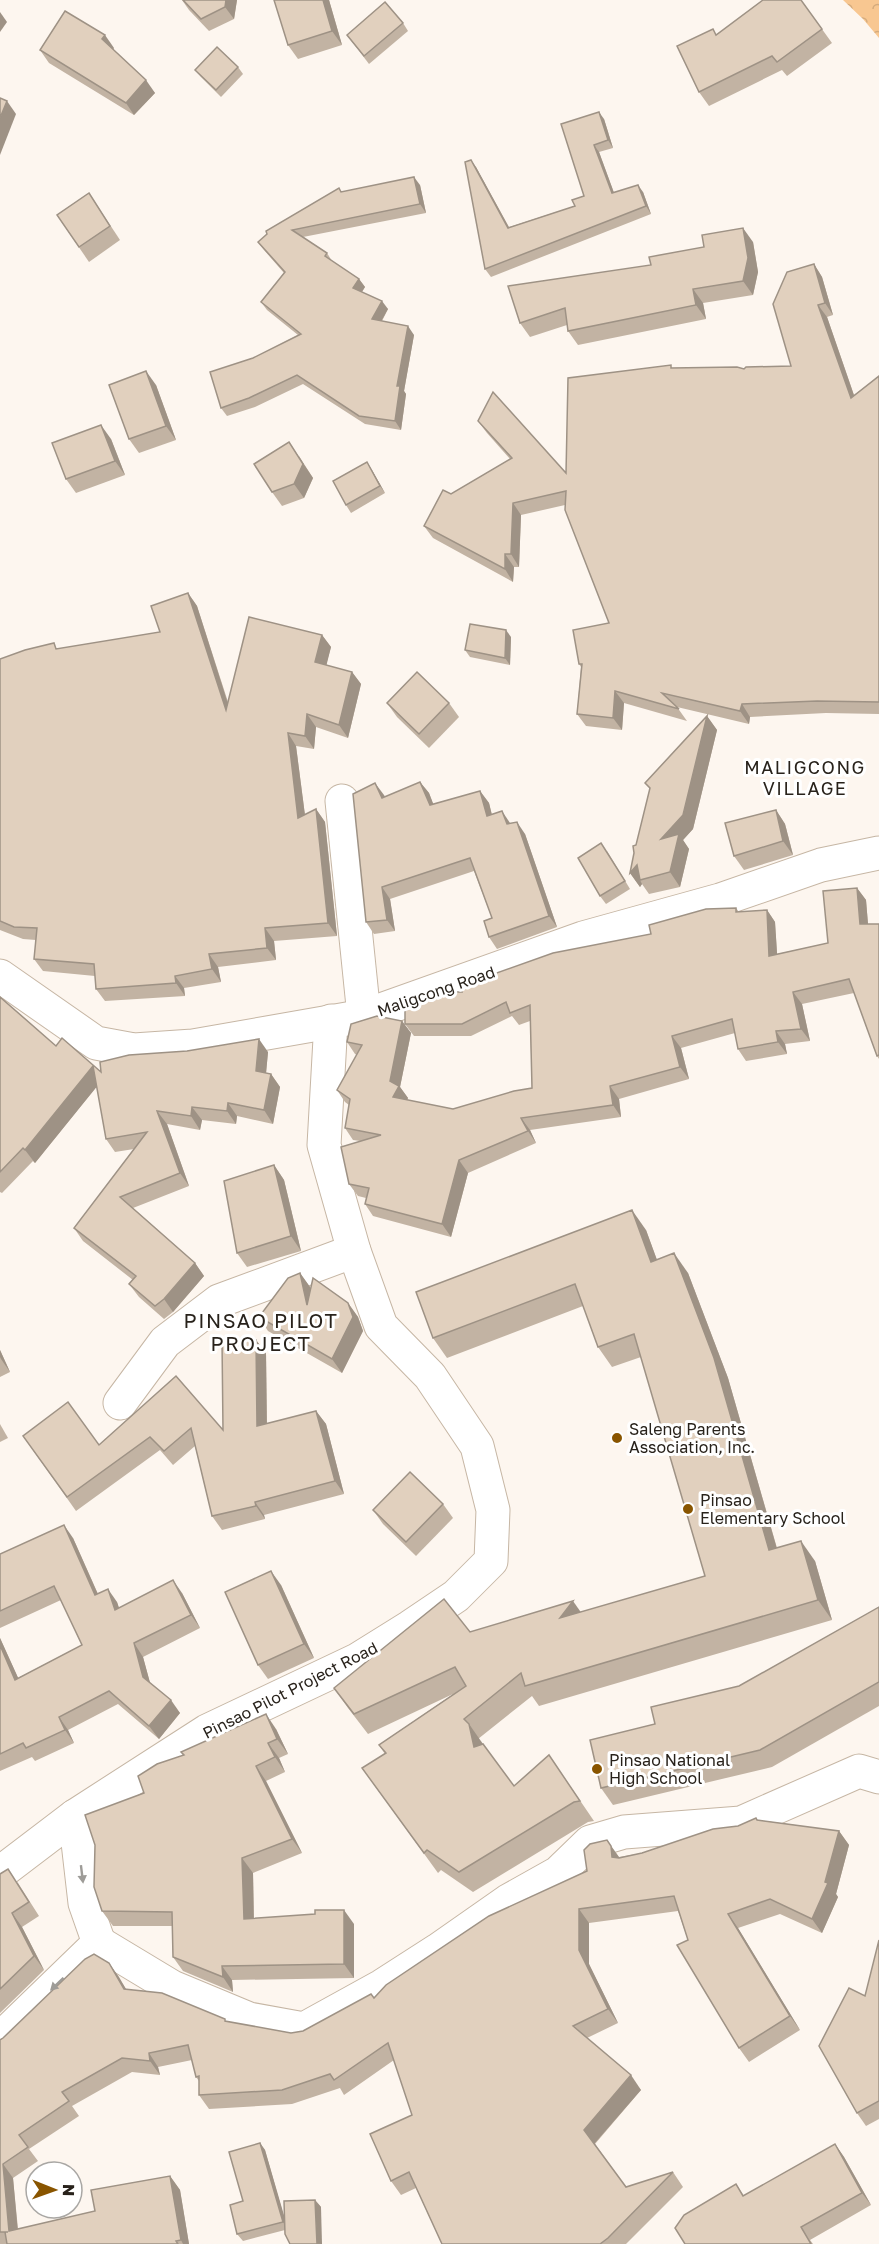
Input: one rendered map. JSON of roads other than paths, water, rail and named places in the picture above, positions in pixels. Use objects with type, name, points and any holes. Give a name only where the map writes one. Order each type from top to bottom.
[{"type":"street","points":[[342,801],[364,1016]]},
{"type":"street","name":"Maligcong Road","points":[[0,976],[96,1043],[134,1050],[193,1046],[364,1016],[583,939],[720,900],[821,865],[879,853]]},
{"type":"street","name":"Pinsao Pilot Project Road","points":[[0,1873],[75,1816],[207,1731],[357,1660],[456,1596],[491,1561],[493,1510],[477,1446],[430,1376],[381,1326],[354,1251],[324,1145],[331,1021]]},
{"type":"street","points":[[120,1403],[165,1342],[219,1301],[354,1251]]},
{"type":"street","points":[[75,1816],[85,1903],[99,1943],[172,1987],[249,2019],[304,2030],[382,1986],[508,1901],[558,1873],[590,1842],[624,1832],[741,1823],[859,1771],[879,1777]]},
{"type":"street","points":[[0,2039],[99,1943]]},
{"type":"place","name":"Saleng Parents Association, Inc.","points":[[617,1438]]},
{"type":"place","name":"Pinsao Elementary School","points":[[688,1509]]},
{"type":"place","name":"Pinsao National High School","points":[[597,1769]]},
{"type":"district","name":"MALIGCONG VILLAGE","points":[[805,777]]},
{"type":"district","name":"PINSAO PILOT PROJECT","points":[[261,1332]]}]
